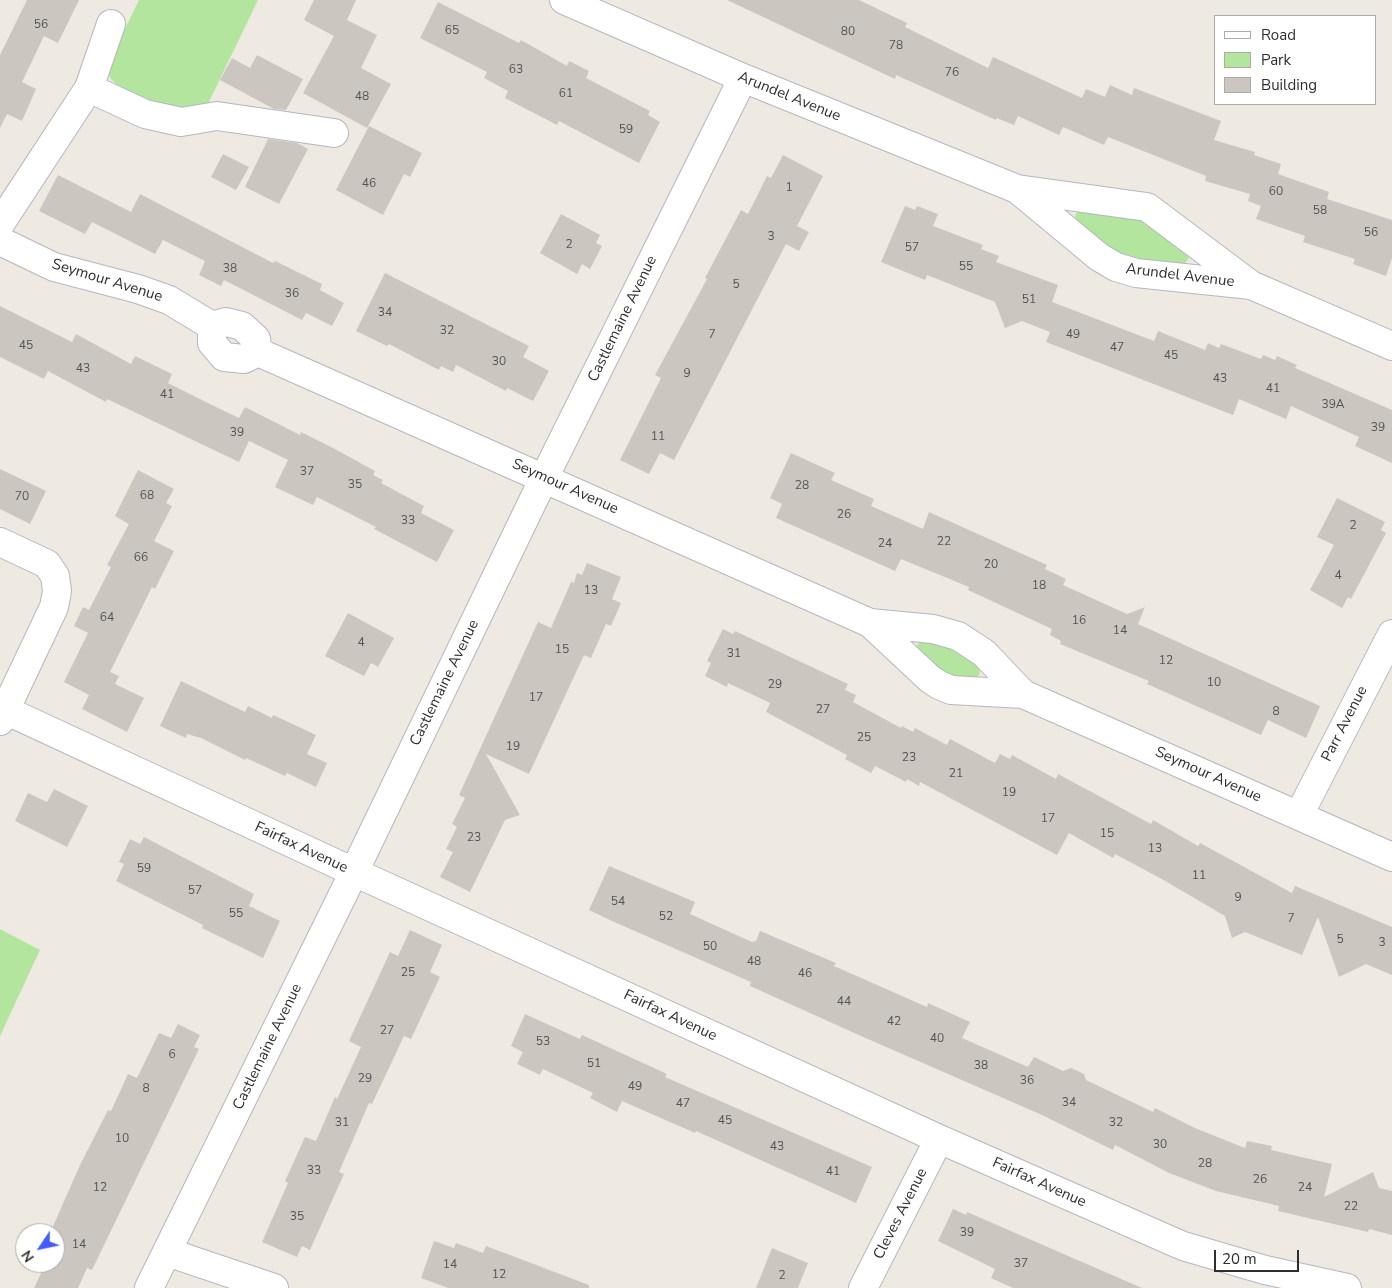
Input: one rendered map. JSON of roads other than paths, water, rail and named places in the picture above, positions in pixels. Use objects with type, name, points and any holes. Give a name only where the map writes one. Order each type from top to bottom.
[{"type":"street","name":"Arundel Avenue","points":[[564,0],[743,78],[1016,189],[1147,207],[1251,285],[1392,346]]},
{"type":"street","points":[[0,224],[89,88],[111,24]]},
{"type":"street","name":"Castlemaine Avenue","points":[[149,1288],[354,872],[544,478],[743,78]]},
{"type":"street","points":[[89,88],[145,114],[181,122],[217,116],[334,133]]},
{"type":"street","name":"Arundel Avenue","points":[[1016,189],[1099,257],[1116,267],[1136,272],[1251,285]]},
{"type":"street","name":"Seymour Avenue","points":[[0,241],[54,267],[138,289],[169,300],[212,326],[212,343],[224,357],[244,359],[258,352],[870,623],[933,629],[958,636],[984,653],[1023,694]]},
{"type":"street","name":"Fairfax Avenue","points":[[0,542],[47,564],[55,576],[57,591],[54,608],[3,715],[354,872],[939,1139],[1183,1246],[1262,1279],[1347,1288]]},
{"type":"street","name":"Seymour Avenue","points":[[870,623],[930,680],[939,685],[951,690],[1023,694],[1392,857]]},
{"type":"street","name":"Parr Avenue","points":[[1299,815],[1392,634]]},
{"type":"street","name":"Cleves Avenue","points":[[863,1288],[939,1139]]},
{"type":"street","points":[[167,1252],[274,1288]]}]
